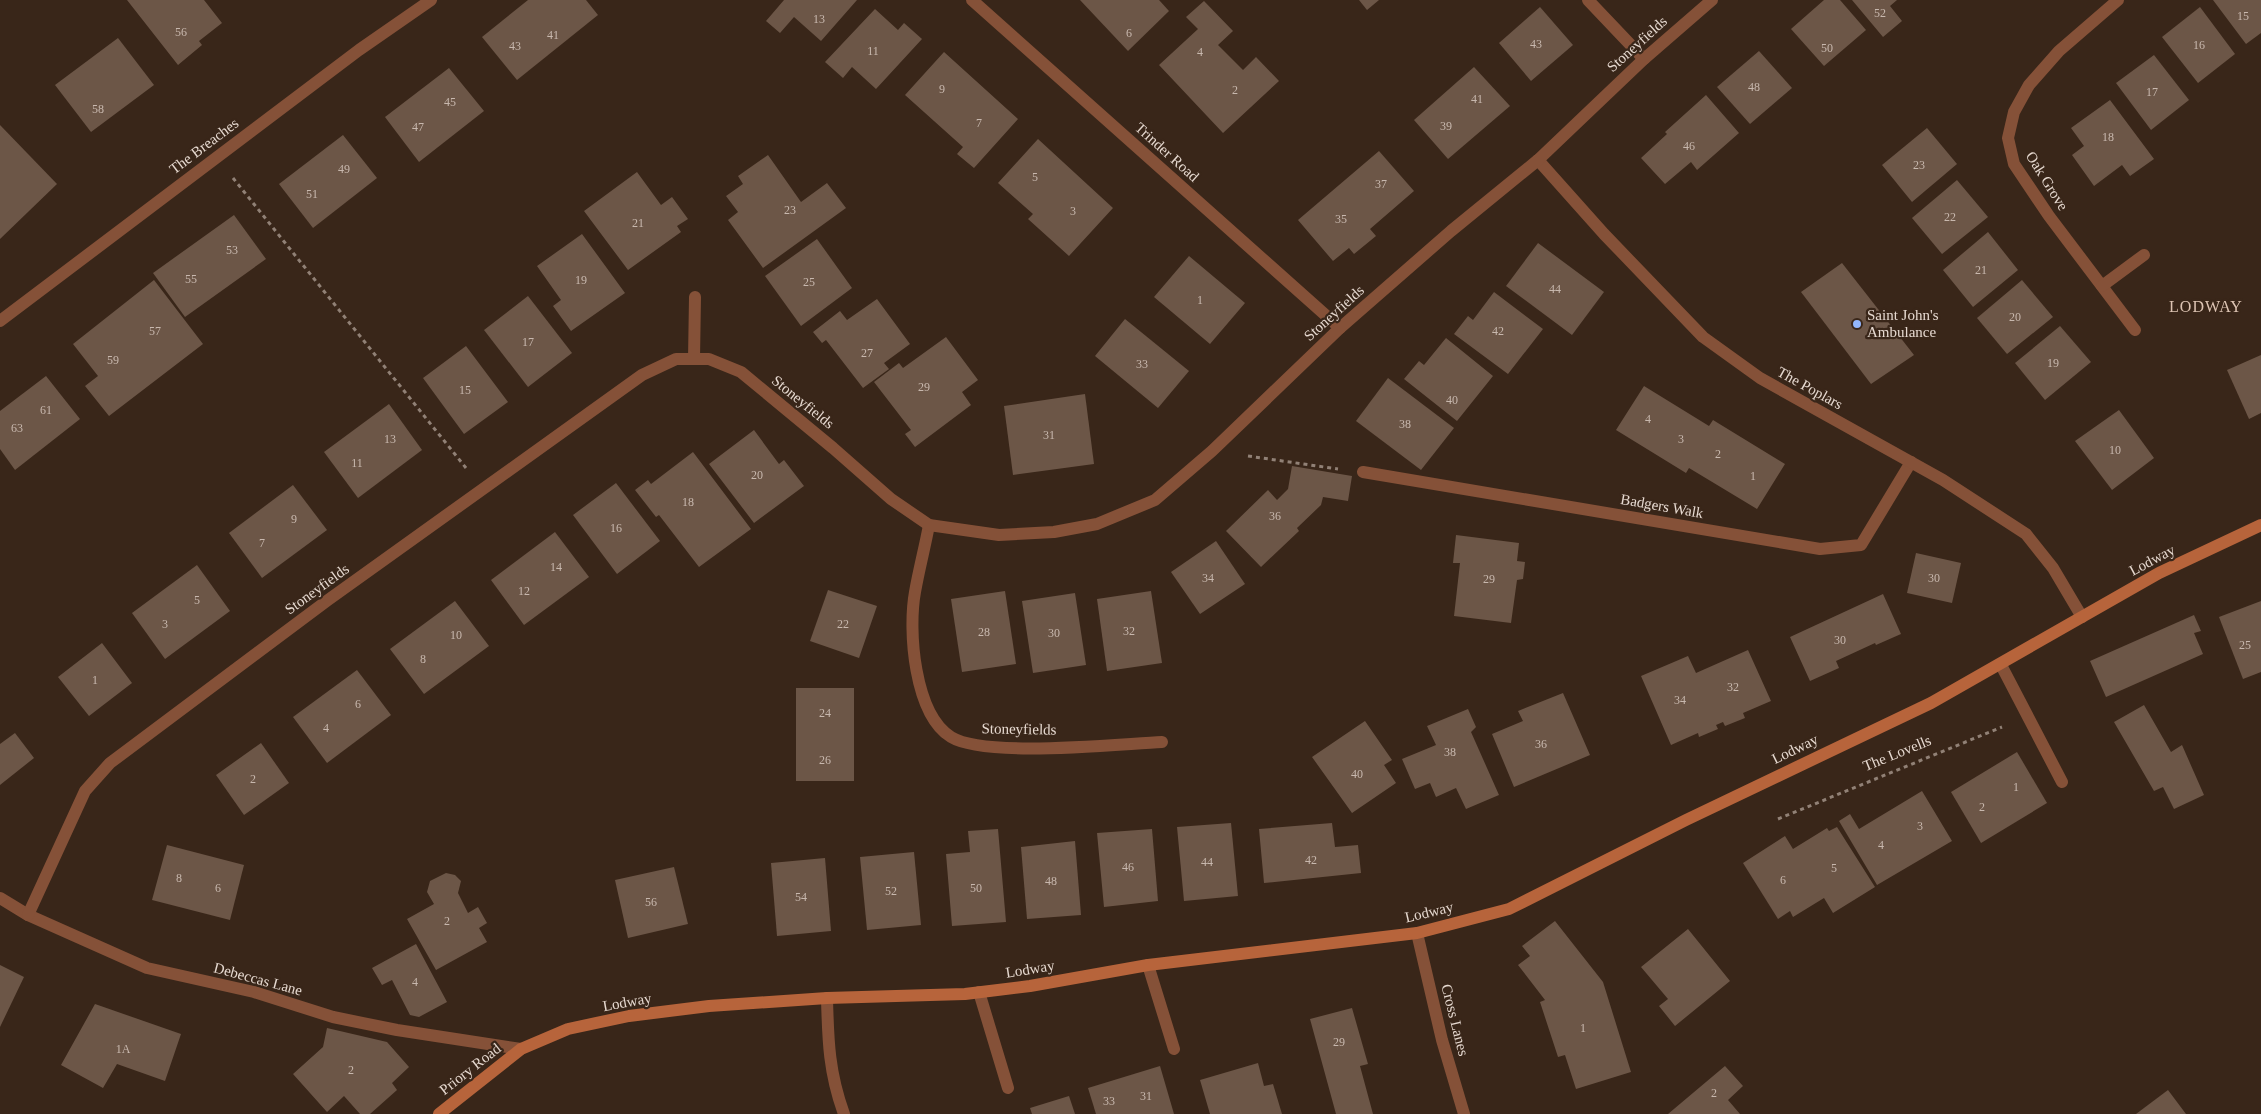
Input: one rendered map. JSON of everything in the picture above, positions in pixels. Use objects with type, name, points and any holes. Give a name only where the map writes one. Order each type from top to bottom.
[{"type":"street","name":"The Breaches","points":[[0,321],[216,156],[359,50],[431,0]]},
{"type":"street","name":"Trinder Road","points":[[972,0],[1340,328]]},
{"type":"street","points":[[1588,0],[1644,58]]},
{"type":"street","name":"Stoneyfields","points":[[28,915],[86,791],[110,763],[328,600],[642,375],[676,359],[709,359],[741,372],[891,499],[929,525],[999,536],[1054,532],[1097,524],[1155,500],[1212,451],[1340,328],[1451,231],[1538,160],[1644,58],[1712,0]]},
{"type":"street","name":"Oak Grove","points":[[2118,0],[2059,50],[2029,84],[2014,112],[2008,138],[2014,164],[2049,216],[2135,330]]},
{"type":"street","name":"The Poplars","points":[[1538,160],[1604,234],[1703,337],[1760,378],[1912,462],[1991,510],[2026,534],[2053,568],[2082,617]]},
{"type":"street","points":[[2102,286],[2144,255]]},
{"type":"street","points":[[694,359],[695,297]]},
{"type":"street","name":"Badgers Walk","points":[[1363,472],[1820,549],[1861,546],[1912,462]]},
{"type":"street","name":"Stoneyfields","points":[[929,525],[914,593],[914,645],[919,685],[932,717],[951,737],[977,746],[1020,748],[1162,742]]},
{"type":"street","name":"Lodway","points":[[521,1049],[568,1029],[629,1016],[708,1006],[827,998],[979,992],[1030,986],[1148,965],[1417,933],[1509,909],[1686,820],[1931,703],[2001,665],[2159,573],[2261,525]]},
{"type":"street","points":[[2001,665],[2062,782]]},
{"type":"street","name":"Debeccas Lane","points":[[0,898],[28,915],[147,968],[254,992],[332,1017],[397,1030],[521,1049]]},
{"type":"street","name":"Cross Lanes","points":[[1417,933],[1442,1040],[1464,1114]]},
{"type":"street","points":[[1148,965],[1174,1049]]},
{"type":"street","points":[[979,992],[1008,1088]]},
{"type":"street","points":[[827,998],[829,1049],[834,1088],[844,1114]]},
{"type":"street","name":"Priory Road","points":[[439,1114],[521,1049]]},
{"type":"path","points":[[216,156],[484,490]]},
{"type":"path","points":[[1212,451],[1363,472]]},
{"type":"path","name":"The Lovells","points":[[1778,819],[2028,717]]},
{"type":"building","points":[[127,0],[204,0],[222,23],[199,41],[202,45],[178,65]]},
{"type":"building","points":[[528,0],[586,0],[598,15],[517,80],[482,37]]},
{"type":"building","points":[[784,0],[857,0],[821,41],[794,17],[780,33],[766,21]]},
{"type":"building","points":[[1080,0],[1159,0],[1169,11],[1128,51]]},
{"type":"building","points":[[1359,0],[1379,0],[1367,10]]},
{"type":"building","points":[[1824,0],[1840,0],[1866,30],[1824,66],[1791,29]]},
{"type":"building","points":[[1852,0],[1897,0],[1890,6],[1902,21],[1883,37]]},
{"type":"building","points":[[2213,0],[2261,0],[2261,33],[2246,44]]},
{"type":"building","points":[[1204,1],[1233,31],[1218,45],[1243,70],[1256,57],[1279,81],[1223,133],[1159,65],[1198,29],[1186,17]]},
{"type":"building","points":[[1540,7],[1573,45],[1531,81],[1499,43]]},
{"type":"building","points":[[2200,7],[2235,54],[2198,83],[2162,37]]},
{"type":"building","points":[[875,9],[898,30],[904,23],[922,39],[876,89],[852,67],[843,78],[825,62]]},
{"type":"building","points":[[118,38],[154,85],[91,132],[55,85]]},
{"type":"building","points":[[1759,51],[1792,88],[1750,124],[1717,87]]},
{"type":"building","points":[[944,52],[1018,119],[974,168],[957,154],[963,147],[905,95]]},
{"type":"building","points":[[2154,55],[2189,100],[2151,130],[2116,83]]},
{"type":"building","points":[[1474,67],[1510,106],[1448,159],[1414,120]]},
{"type":"building","points":[[449,68],[484,111],[419,162],[385,117]]},
{"type":"building","points":[[1706,95],[1739,133],[1697,170],[1691,162],[1665,184],[1641,158],[1667,134],[1665,132]]},
{"type":"building","points":[[2110,100],[2154,159],[2130,176],[2122,165],[2094,186],[2072,155],[2084,146],[2071,128]]},
{"type":"building","points":[[0,125],[57,184],[0,239]]},
{"type":"building","points":[[1927,128],[1957,164],[1912,202],[1882,165]]},
{"type":"building","points":[[343,135],[377,178],[313,228],[279,184]]},
{"type":"building","points":[[1038,139],[1113,208],[1069,256],[1028,219],[1033,214],[998,183]]},
{"type":"building","points":[[1379,151],[1414,191],[1370,229],[1376,236],[1354,254],[1349,248],[1333,261],[1298,220]]},
{"type":"building","points":[[768,155],[801,202],[827,183],[846,208],[763,268],[728,220],[738,212],[726,196],[743,184],[738,176]]},
{"type":"building","points":[[637,172],[661,205],[672,197],[688,219],[677,226],[681,232],[628,270],[584,211]]},
{"type":"building","points":[[1957,180],[1988,217],[1942,254],[1912,218]]},
{"type":"building","points":[[234,215],[266,259],[185,317],[153,273]]},
{"type":"building","points":[[1988,232],[2018,270],[1973,307],[1943,270]]},
{"type":"building","points":[[582,234],[625,293],[571,331],[553,306],[561,300],[537,266]]},
{"type":"building","points":[[817,239],[852,288],[801,326],[765,276]]},
{"type":"building","points":[[1538,243],[1604,292],[1572,335],[1506,286]]},
{"type":"building","points":[[1189,256],[1245,303],[1210,344],[1154,297]]},
{"type":"building","name":"Saint John's Ambulance","points":[[1842,263],[1914,355],[1871,384],[1801,292]]},
{"type":"building","points":[[154,280],[203,344],[109,416],[85,386],[98,376],[73,344]]},
{"type":"building","points":[[2022,280],[2053,317],[2007,354],[1977,318]]},
{"type":"building","points":[[1494,292],[1543,329],[1508,374],[1454,334],[1468,316],[1473,320]]},
{"type":"building","points":[[528,296],[572,353],[528,387],[484,330]]},
{"type":"building","points":[[877,299],[910,344],[884,363],[889,369],[863,388],[826,340],[822,343],[813,332],[840,311],[847,320]]},
{"type":"building","points":[[1125,319],[1189,371],[1158,408],[1095,356]]},
{"type":"building","points":[[2060,326],[2091,362],[2045,400],[2015,363]]},
{"type":"building","points":[[946,337],[978,380],[962,392],[971,405],[915,447],[905,434],[911,430],[874,382],[899,363],[903,368]]},
{"type":"building","points":[[1446,338],[1493,376],[1457,421],[1404,379],[1419,361],[1424,365]]},
{"type":"building","points":[[466,346],[508,402],[464,434],[423,378]]},
{"type":"building","points":[[2261,355],[2261,413],[2249,419],[2227,370]]},
{"type":"building","points":[[46,376],[80,419],[15,470],[0,449],[0,411]]},
{"type":"building","points":[[1388,378],[1454,428],[1421,470],[1356,421]]},
{"type":"building","points":[[1644,386],[1709,426],[1713,420],[1785,464],[1757,509],[1689,468],[1686,473],[1616,430]]},
{"type":"building","points":[[1085,394],[1094,464],[1013,475],[1004,406]]},
{"type":"building","points":[[389,404],[422,450],[358,498],[324,452]]},
{"type":"building","points":[[2119,410],[2154,458],[2112,490],[2075,441]]},
{"type":"building","points":[[754,430],[779,464],[784,460],[804,486],[754,523],[709,464]]},
{"type":"building","points":[[693,452],[751,529],[699,567],[659,515],[656,517],[635,490],[648,480],[651,484]]},
{"type":"building","points":[[1292,466],[1352,476],[1348,501],[1323,497],[1321,505],[1297,528],[1299,531],[1261,567],[1226,531],[1268,490],[1277,500],[1288,489]]},
{"type":"building","points":[[616,483],[660,541],[617,574],[573,515]]},
{"type":"building","points":[[293,485],[327,530],[262,578],[229,533]]},
{"type":"building","points":[[555,532],[589,577],[524,625],[491,580]]},
{"type":"building","points":[[1456,535],[1519,543],[1517,561],[1525,562],[1523,579],[1517,580],[1511,623],[1454,616],[1460,563],[1453,563]]},
{"type":"building","points":[[1216,541],[1245,584],[1200,614],[1171,572]]},
{"type":"building","points":[[1916,553],[1961,563],[1952,603],[1907,593]]},
{"type":"building","points":[[197,565],[230,611],[165,659],[132,613]]},
{"type":"building","points":[[828,590],[877,606],[859,658],[810,641]]},
{"type":"building","points":[[1005,591],[1016,664],[962,672],[951,599]]},
{"type":"building","points":[[1151,591],[1162,663],[1107,671],[1097,599]]},
{"type":"building","points":[[1075,593],[1086,665],[1033,673],[1022,601]]},
{"type":"building","points":[[1883,594],[1901,634],[1876,645],[1875,643],[1836,661],[1839,668],[1810,681],[1790,637]]},
{"type":"building","points":[[455,601],[489,646],[424,694],[390,649]]},
{"type":"building","points":[[2261,601],[2261,672],[2243,679],[2219,617]]},
{"type":"building","points":[[2194,615],[2201,631],[2194,633],[2203,654],[2106,697],[2090,661]]},
{"type":"building","points":[[102,643],[132,683],[89,716],[58,677]]},
{"type":"building","points":[[1748,650],[1771,701],[1743,713],[1745,718],[1725,726],[1723,722],[1716,725],[1718,729],[1699,737],[1698,733],[1671,745],[1641,676],[1688,656],[1696,673]]},
{"type":"building","points":[[357,670],[391,715],[327,763],[293,717]]},
{"type":"building","points":[[796,688],[854,688],[854,781],[796,781]]},
{"type":"building","points":[[1563,693],[1590,755],[1514,787],[1492,734],[1523,721],[1518,711]]},
{"type":"building","points":[[2144,705],[2171,752],[2182,745],[2204,795],[2174,809],[2163,787],[2154,791],[2114,722]]},
{"type":"building","points":[[1468,709],[1476,727],[1471,732],[1499,795],[1466,809],[1456,788],[1436,797],[1430,783],[1415,789],[1402,759],[1436,745],[1427,726]]},
{"type":"building","points":[[1365,721],[1392,760],[1384,765],[1396,783],[1352,813],[1312,757]]},
{"type":"building","points":[[15,733],[34,758],[0,785],[0,744]]},
{"type":"building","points":[[261,743],[289,783],[244,815],[216,775]]},
{"type":"building","points":[[2017,752],[2047,803],[1981,843],[1951,792]]},
{"type":"building","points":[[1922,791],[1952,841],[1877,885],[1839,821],[1850,814],[1859,829]]},
{"type":"building","points":[[1231,823],[1238,896],[1184,901],[1177,827]]},
{"type":"building","points":[[1332,823],[1335,847],[1358,845],[1361,873],[1264,883],[1259,829]]},
{"type":"building","points":[[1837,827],[1875,887],[1833,913],[1824,898],[1793,917],[1790,911],[1778,919],[1743,863],[1785,836],[1793,849],[1827,828],[1829,831]]},
{"type":"building","points":[[998,829],[1006,922],[952,926],[946,854],[970,852],[968,831]]},
{"type":"building","points":[[1152,829],[1158,901],[1104,907],[1097,833]]},
{"type":"building","points":[[1075,841],[1081,915],[1027,919],[1021,847]]},
{"type":"building","points":[[167,845],[244,865],[230,920],[152,900]]},
{"type":"building","points":[[914,852],[921,925],[867,930],[860,857]]},
{"type":"building","points":[[825,858],[831,931],[777,936],[771,863]]},
{"type":"building","points":[[674,867],[688,924],[628,938],[615,880]]},
{"type":"building","points":[[446,873],[455,875],[461,881],[458,893],[468,913],[478,907],[487,923],[479,928],[487,942],[436,970],[407,919],[434,904],[427,892],[430,881]]},
{"type":"building","points":[[1555,921],[1603,982],[1631,1072],[1576,1089],[1565,1055],[1558,1057],[1540,1002],[1545,1000],[1518,965],[1530,956],[1522,946]]},
{"type":"building","points":[[1688,929],[1730,981],[1675,1026],[1659,1006],[1668,999],[1641,967]]},
{"type":"building","points":[[416,944],[447,1002],[419,1017],[410,1015],[392,980],[382,985],[372,968]]},
{"type":"building","points":[[0,965],[24,977],[0,1027]]},
{"type":"building","points":[[95,1004],[181,1034],[165,1081],[117,1064],[103,1088],[61,1065]]},
{"type":"building","points":[[1352,1008],[1368,1064],[1360,1066],[1373,1114],[1336,1114],[1310,1019]]},
{"type":"building","points":[[327,1028],[387,1042],[409,1067],[392,1083],[397,1090],[370,1114],[360,1114],[344,1096],[327,1112],[293,1074],[323,1047]]},
{"type":"building","points":[[1258,1063],[1264,1086],[1273,1084],[1282,1114],[1210,1114],[1200,1080]]},
{"type":"building","points":[[1160,1066],[1174,1114],[1096,1114],[1088,1088]]},
{"type":"building","points":[[1725,1066],[1743,1086],[1728,1100],[1740,1114],[1668,1114]]},
{"type":"building","points":[[2168,1090],[2186,1114],[2136,1114]]},
{"type":"building","points":[[1069,1096],[1075,1114],[1032,1114],[1030,1108]]},
{"type":"place","name":"Saint John's Ambulance","points":[[1857,324]]},
{"type":"district","name":"LODWAY","points":[[2206,306]]}]
